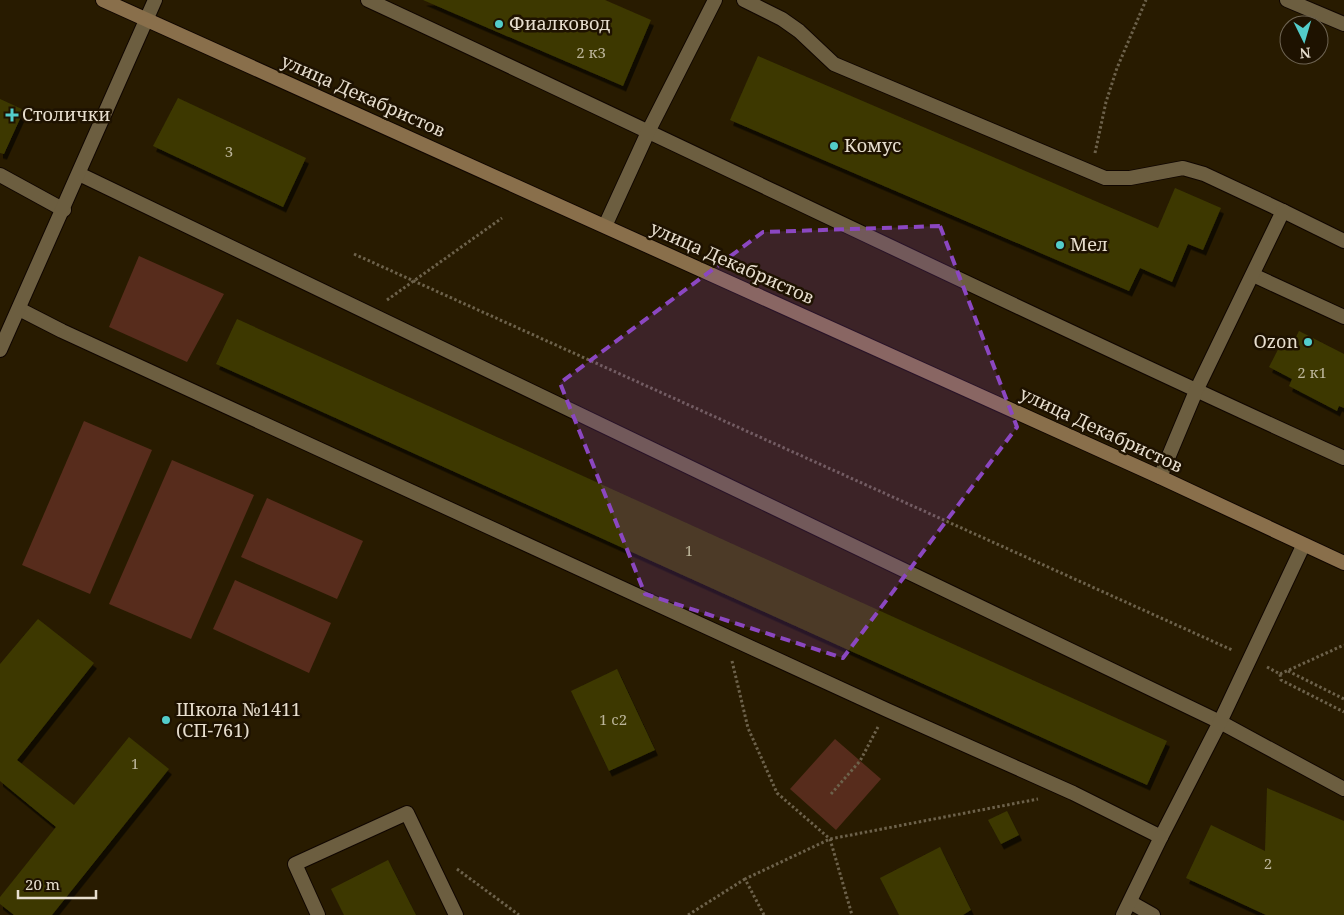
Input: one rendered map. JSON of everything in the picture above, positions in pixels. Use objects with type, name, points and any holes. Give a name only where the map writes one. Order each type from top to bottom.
[{"type":"main road","name":"улица Декабристов","points":[[104,0],[1160,477],[1303,546],[1344,563]]},
{"type":"street","points":[[0,350],[64,210],[155,0]]},
{"type":"street","points":[[368,0],[649,130],[1196,391],[1344,458]]},
{"type":"street","points":[[605,226],[649,130],[715,0]]},
{"type":"street","points":[[744,0],[782,19],[799,31],[834,64],[1105,178],[1130,178],[1183,168],[1204,174],[1344,241]]},
{"type":"street","points":[[1287,0],[1344,24]]},
{"type":"street","points":[[79,174],[1220,722],[1344,789]]},
{"type":"street","points":[[0,176],[64,210]]},
{"type":"street","points":[[1160,477],[1196,391],[1283,212]]},
{"type":"street","points":[[1253,274],[1344,317]]},
{"type":"street","points":[[19,309],[62,331],[887,710],[1073,793],[1161,837]]},
{"type":"street","points":[[1123,915],[1220,722],[1303,546]]},
{"type":"street","points":[[318,915],[295,864],[407,813],[456,915]]},
{"type":"street","points":[[1130,902],[1153,915]]},
{"type":"path","points":[[1092,171],[1106,102],[1117,68],[1146,0]]},
{"type":"path","points":[[368,313],[502,218]]},
{"type":"path","points":[[354,254],[1280,674]]},
{"type":"path","points":[[726,636],[748,728],[777,793],[830,839],[852,915]]},
{"type":"path","points":[[1280,674],[1344,645]]},
{"type":"path","points":[[1288,670],[1344,699]]},
{"type":"path","points":[[1280,674],[1281,680],[1344,712]]},
{"type":"path","points":[[831,794],[860,761],[887,710]]},
{"type":"path","points":[[688,915],[745,879],[830,839],[1073,793]]},
{"type":"path","points":[[452,865],[519,915]]},
{"type":"path","points":[[745,879],[764,915]]},
{"type":"highlighted area","points":[[940,226],[1017,427],[843,658],[645,594],[560,383],[763,232]]},
{"type":"shaded area","points":[[139,256],[224,294],[187,362],[109,327]]},
{"type":"shaded area","points":[[84,421],[152,450],[90,594],[22,565]]},
{"type":"shaded area","points":[[172,460],[254,495],[191,639],[109,604]]},
{"type":"shaded area","points":[[267,498],[363,541],[337,599],[241,557]]},
{"type":"shaded area","points":[[235,580],[331,623],[309,673],[213,629]]},
{"type":"shaded area","points":[[835,739],[881,779],[836,830],[790,789]]},
{"type":"building","points":[[423,0],[605,0],[651,20],[623,86]]},
{"type":"building","points":[[758,56],[1158,228],[1175,188],[1221,208],[1203,250],[1188,244],[1172,282],[1140,268],[1129,291],[730,120]]},
{"type":"building","points":[[178,98],[306,158],[283,207],[153,146]]},
{"type":"building","points":[[0,99],[24,110],[4,154],[0,153]]},
{"type":"building","points":[[237,319],[1167,741],[1147,785],[216,364]]},
{"type":"building","points":[[1299,331],[1344,354],[1344,408],[1339,406],[1337,411],[1289,386],[1292,379],[1269,367],[1285,336],[1294,341]]},
{"type":"building","points":[[38,619],[94,663],[17,760],[74,805],[129,737],[169,769],[52,915],[14,915],[0,904],[0,897],[56,827],[0,781],[0,664]]},
{"type":"building","points":[[617,669],[655,750],[609,771],[571,691]]},
{"type":"building","points":[[1267,788],[1344,821],[1344,915],[1266,915],[1186,878],[1211,825],[1265,851]]},
{"type":"building","points":[[1007,811],[1019,835],[1001,844],[988,820]]},
{"type":"building","points":[[940,847],[971,910],[963,915],[899,915],[880,878]]},
{"type":"building","points":[[388,860],[416,915],[344,915],[331,889]]},
{"type":"place","name":"Фиалковод","points":[[499,24]]},
{"type":"place","name":"Столички","points":[[12,115]]},
{"type":"place","name":"Комус","points":[[834,146]]},
{"type":"place","name":"Мел","points":[[1060,245]]},
{"type":"place","name":"Ozon","points":[[1308,342]]},
{"type":"place","name":"Школа №1411 (СП-761)","points":[[166,720]]}]
